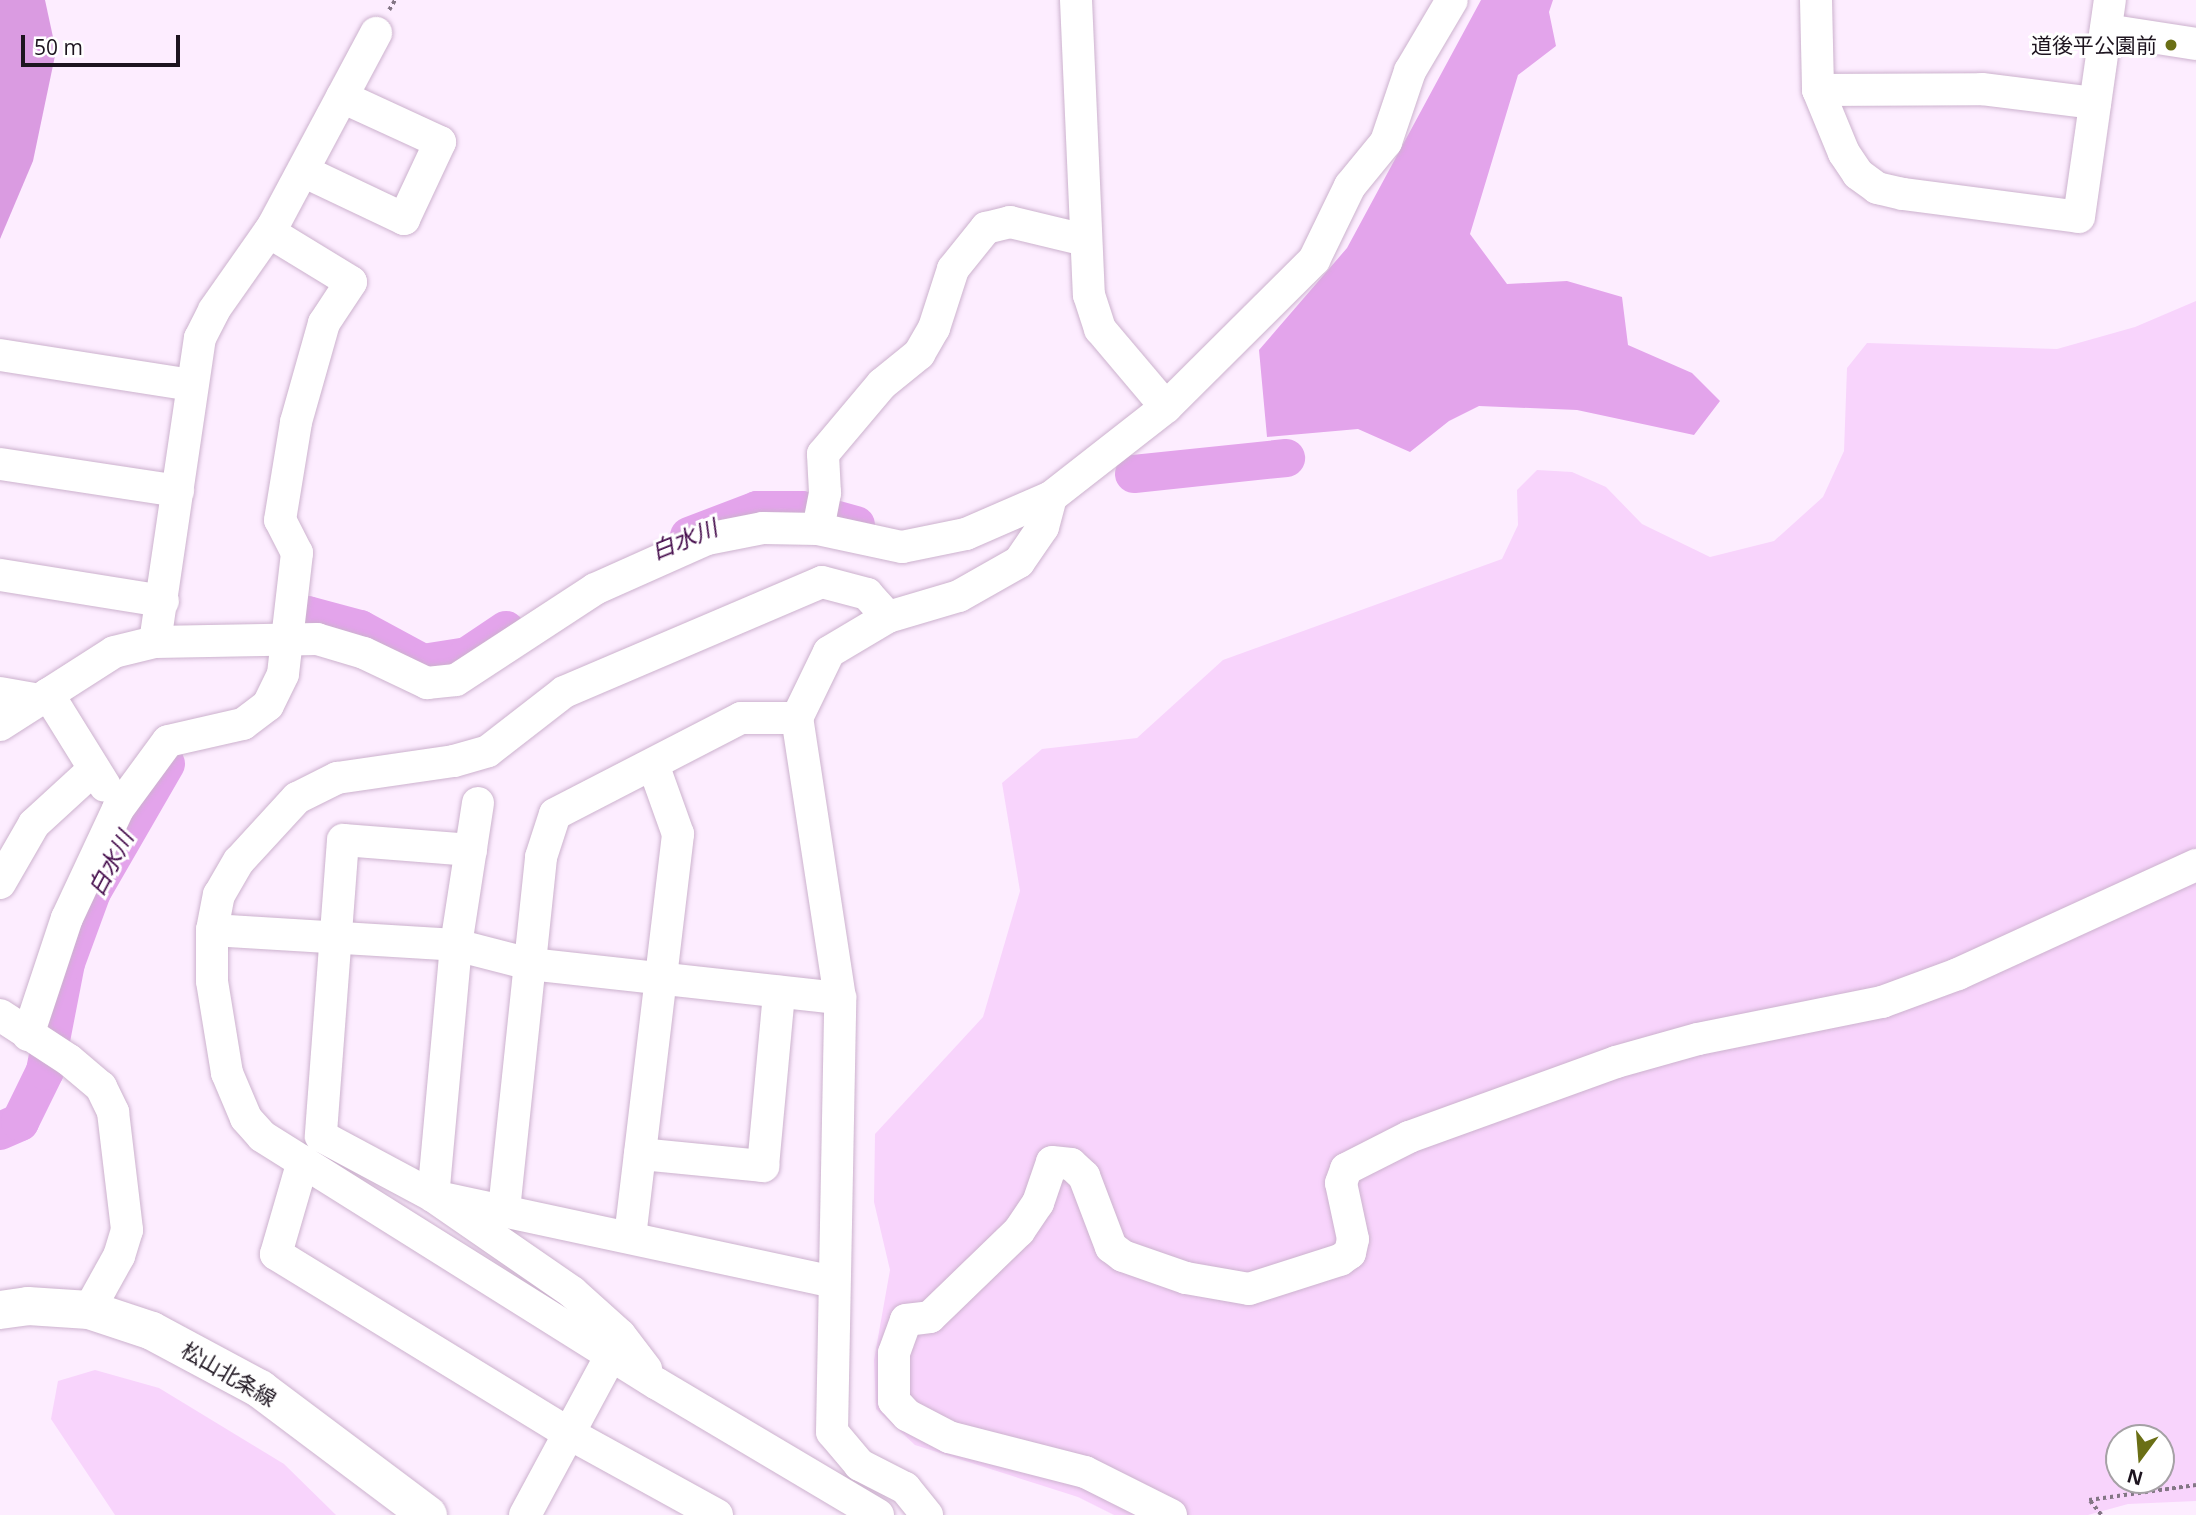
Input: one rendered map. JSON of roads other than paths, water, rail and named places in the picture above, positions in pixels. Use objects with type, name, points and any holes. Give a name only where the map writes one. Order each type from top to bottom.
[{"type":"main road","name":"松山北条線","points":[[0,1310],[28,1306],[89,1310],[152,1331],[260,1390],[428,1515]]},
{"type":"street","points":[[1076,0],[1089,295],[1100,329],[1166,407]]},
{"type":"street","points":[[0,725],[114,652],[155,642],[317,639],[364,653],[427,683],[456,680],[595,589],[707,539],[763,528],[818,529],[902,547],[966,534],[1051,497],[1166,407],[1314,260],[1350,186],[1386,142],[1410,71],[1452,0]]},
{"type":"street","points":[[1816,0],[1818,90],[1844,153],[1858,174],[1877,188],[2079,217],[2108,15],[2196,44]]},
{"type":"street","points":[[155,642],[200,338],[214,310],[268,232],[376,33]]},
{"type":"street","points":[[1818,90],[1982,89],[2095,103]]},
{"type":"street","points":[[303,171],[404,219],[440,142],[342,97]]},
{"type":"street","points":[[818,529],[825,493],[823,454],[882,384],[919,354],[934,328],[953,269],[986,228],[1010,222],[1085,240]]},
{"type":"street","points":[[28,1035],[67,918],[118,808],[168,741],[243,724],[268,705],[283,674],[290,640],[297,553],[280,520],[296,422],[324,323],[352,282],[268,232]]},
{"type":"street","points":[[0,355],[192,385]]},
{"type":"street","points":[[0,464],[178,491]]},
{"type":"street","points":[[927,1515],[905,1488],[860,1465],[832,1432],[840,998],[797,718],[830,652],[888,617],[959,596],[1019,562],[1043,527],[1051,497]]},
{"type":"street","points":[[0,575],[163,601]]},
{"type":"street","points":[[878,1515],[657,1384],[262,1136],[246,1118],[227,1073],[212,981],[212,930],[219,895],[245,852],[297,797],[337,778],[454,761],[488,751],[564,692],[822,582],[867,594],[888,617]]},
{"type":"street","points":[[0,693],[43,697],[118,808]]},
{"type":"street","points":[[504,1210],[541,858],[555,814],[741,718],[797,718]]},
{"type":"street","points":[[630,1237],[678,834],[653,764]]},
{"type":"street","points":[[0,883],[34,824],[94,769]]},
{"type":"street","points":[[433,1196],[456,945],[478,803]]},
{"type":"street","points":[[471,850],[343,840],[333,935],[321,1136],[433,1196],[572,1292],[620,1335],[657,1384]]},
{"type":"street","points":[[1171,1515],[1085,1472],[949,1437],[907,1415],[894,1401],[894,1353],[906,1320],[930,1317],[1019,1231],[1038,1203],[1052,1162],[1071,1164],[1084,1176],[1111,1247],[1123,1256],[1186,1278],[1249,1289],[1340,1260],[1350,1253],[1353,1239],[1341,1183],[1346,1169],[1409,1137],[1616,1062],[1698,1039],[1882,1002],[1958,974],[2196,865]]},
{"type":"street","points":[[212,930],[333,935],[456,945],[530,964],[840,998]]},
{"type":"street","points":[[640,1154],[763,1166],[779,992]]},
{"type":"street","points":[[0,1015],[69,1060],[101,1087],[113,1112],[127,1230],[119,1256],[89,1310]]},
{"type":"street","points":[[303,1161],[276,1254],[568,1433],[717,1515]]},
{"type":"street","points":[[433,1196],[834,1282]]},
{"type":"street","points":[[526,1515],[611,1355]]},
{"type":"waterway","name":"白水川","points":[[1134,474],[1286,458]]},
{"type":"waterway","name":"白水川","points":[[689,536],[757,510],[802,510],[856,525]]},
{"type":"waterway","name":"白水川","points":[[306,626],[308,615],[360,629],[423,663],[467,656],[506,630]]},
{"type":"waterway","name":"白水川","points":[[0,1131],[20,1122],[45,1071],[66,963],[92,892],[166,764]]},
{"type":"place","name":"道後平公園前","points":[[2171,45]]}]
